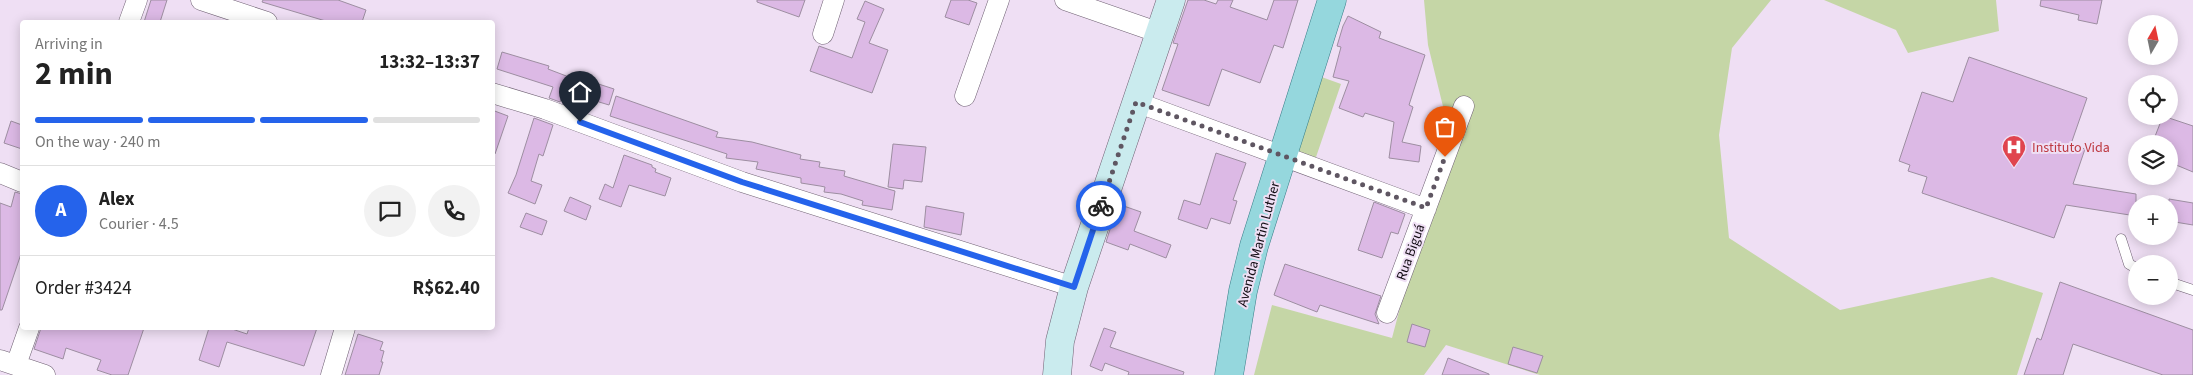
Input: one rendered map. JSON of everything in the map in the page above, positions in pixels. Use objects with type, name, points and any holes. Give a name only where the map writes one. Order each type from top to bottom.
[{"type":"main road","name":"Avenida Martin Luther","points":[[1229,375],[1243,291],[1266,206],[1332,0]]},
{"type":"street","points":[[130,20],[137,0]]},
{"type":"street","points":[[201,0],[261,20]]},
{"type":"street","points":[[823,34],[834,0]]},
{"type":"street","points":[[965,96],[998,0]]},
{"type":"street","points":[[1065,0],[1160,33]]},
{"type":"street","points":[[1057,375],[1060,341],[1074,287],[1171,0]]},
{"type":"street","points":[[495,94],[544,108],[750,185],[1074,287]]},
{"type":"street","points":[[1136,102],[1426,208]]},
{"type":"street","name":"Rua Biguá","points":[[1387,314],[1464,106]]},
{"type":"street","points":[[0,173],[20,181]]},
{"type":"street","points":[[28,330],[8,363],[45,375]]},
{"type":"street","points":[[331,375],[344,330]]},
{"type":"lane","points":[[2121,239],[2128,261]]},
{"type":"lane","points":[[2178,285],[2193,290]]},
{"type":"green space","points":[[1424,0],[1771,0],[1732,48],[1719,135],[1729,238],[1840,310],[1992,277],[2043,293],[2017,375],[1540,375],[1446,345],[1424,375],[1254,375],[1272,305],[1392,338],[1448,127],[1428,45]]},
{"type":"green space","points":[[1824,0],[1996,0],[1999,31],[1908,53],[1896,30]]},
{"type":"green space","points":[[1316,75],[1341,84],[1315,160],[1290,151]]},
{"type":"building","points":[[151,0],[167,0],[161,20],[145,20]]},
{"type":"building","points":[[263,0],[338,0],[366,10],[363,20],[322,20],[262,2]]},
{"type":"building","points":[[757,0],[805,0],[799,17],[757,2]]},
{"type":"building","points":[[951,0],[968,0],[977,3],[969,25],[945,17]]},
{"type":"building","points":[[1188,0],[1204,0],[1216,4],[1218,0],[1233,0],[1230,7],[1267,20],[1274,0],[1298,0],[1283,48],[1274,45],[1260,83],[1222,69],[1209,106],[1162,90],[1178,44],[1173,43]]},
{"type":"building","points":[[2041,0],[2102,0],[2097,24],[2078,20],[2079,15],[2040,6]]},
{"type":"building","points":[[865,1],[884,9],[869,43],[888,50],[872,93],[810,71],[819,46],[852,58],[865,22],[857,19]]},
{"type":"building","points":[[1348,16],[1381,32],[1379,38],[1425,55],[1409,105],[1413,107],[1402,142],[1421,146],[1419,162],[1389,158],[1394,122],[1365,113],[1363,117],[1339,108],[1349,81],[1333,77],[1341,47],[1337,46]]},
{"type":"building","points":[[502,52],[549,66],[548,69],[582,82],[583,79],[614,89],[609,105],[586,98],[585,101],[574,97],[573,101],[562,97],[560,102],[549,98],[553,87],[497,69]]},
{"type":"building","points":[[1969,57],[2087,98],[2071,144],[2085,149],[2073,184],[2136,194],[2128,195],[2128,215],[2066,205],[2054,238],[1922,193],[1927,177],[1908,171],[1910,165],[1899,161],[1922,92],[1953,102]]},
{"type":"building","points":[[616,96],[718,132],[716,137],[752,142],[801,155],[800,159],[820,162],[819,167],[845,171],[844,176],[895,191],[892,210],[862,205],[863,201],[841,194],[824,192],[825,187],[801,183],[801,178],[756,169],[758,162],[726,158],[727,154],[610,116]]},
{"type":"building","points":[[495,111],[508,116],[495,154]]},
{"type":"building","points":[[534,118],[553,125],[543,156],[539,154],[531,181],[542,185],[535,204],[508,193],[516,175]]},
{"type":"building","points":[[11,121],[20,124],[20,148],[4,143]]},
{"type":"building","points":[[2178,121],[2193,126],[2193,172],[2178,166],[2178,135],[2156,135],[2159,125],[2178,125]]},
{"type":"building","points":[[893,144],[926,147],[922,182],[904,180],[903,189],[888,187]]},
{"type":"building","points":[[1216,153],[1246,163],[1233,200],[1237,201],[1230,224],[1211,218],[1207,229],[1178,219],[1184,200],[1200,205]]},
{"type":"building","points":[[624,155],[652,165],[656,169],[655,172],[671,178],[665,196],[629,185],[621,207],[599,199],[605,184],[613,188]]},
{"type":"building","points":[[15,192],[20,193],[20,257],[2,310],[0,310],[0,203],[11,207]]},
{"type":"building","points":[[570,197],[591,206],[586,220],[564,211]]},
{"type":"building","points":[[2178,200],[2193,203],[2193,225],[2178,222]]},
{"type":"building","points":[[1374,202],[1405,214],[1398,234],[1391,232],[1382,258],[1358,250]]},
{"type":"building","points":[[1118,204],[1141,212],[1134,231],[1171,245],[1166,258],[1130,244],[1128,250],[1106,242]]},
{"type":"building","points":[[926,206],[964,213],[961,235],[924,227]]},
{"type":"building","points":[[526,213],[547,221],[542,235],[520,227]]},
{"type":"building","points":[[1285,264],[1381,296],[1375,314],[1379,324],[1320,305],[1317,312],[1274,295]]},
{"type":"building","points":[[2060,282],[2193,330],[2193,375],[2163,375],[2073,344],[2063,375],[2024,375],[2037,338],[2041,340]]},
{"type":"building","points":[[1412,324],[1430,330],[1425,347],[1407,342]]},
{"type":"building","points":[[1104,328],[1116,332],[1110,347],[1184,372],[1183,375],[1128,375],[1129,372],[1105,363],[1102,371],[1090,366]]},
{"type":"building","points":[[40,330],[143,330],[128,375],[112,375],[97,370],[101,360],[66,348],[63,359],[34,349]]},
{"type":"building","points":[[208,330],[235,330],[247,334],[248,330],[316,330],[304,366],[227,342],[219,367],[199,360]]},
{"type":"building","points":[[358,334],[383,342],[380,350],[384,351],[381,362],[383,362],[379,375],[345,375]]},
{"type":"building","points":[[1513,347],[1543,356],[1537,373],[1508,364]]},
{"type":"building","points":[[1448,358],[1489,374],[1489,375],[1442,375]]},
{"type":"way so far","points":[[1101,206],[1136,102],[1426,208],[1445,157]]},
{"type":"place","name":"Instituto Vida","points":[[2014,168]]},
{"type":"route","points":[[580,122],[783,196],[1074,287],[1101,206]]}]
